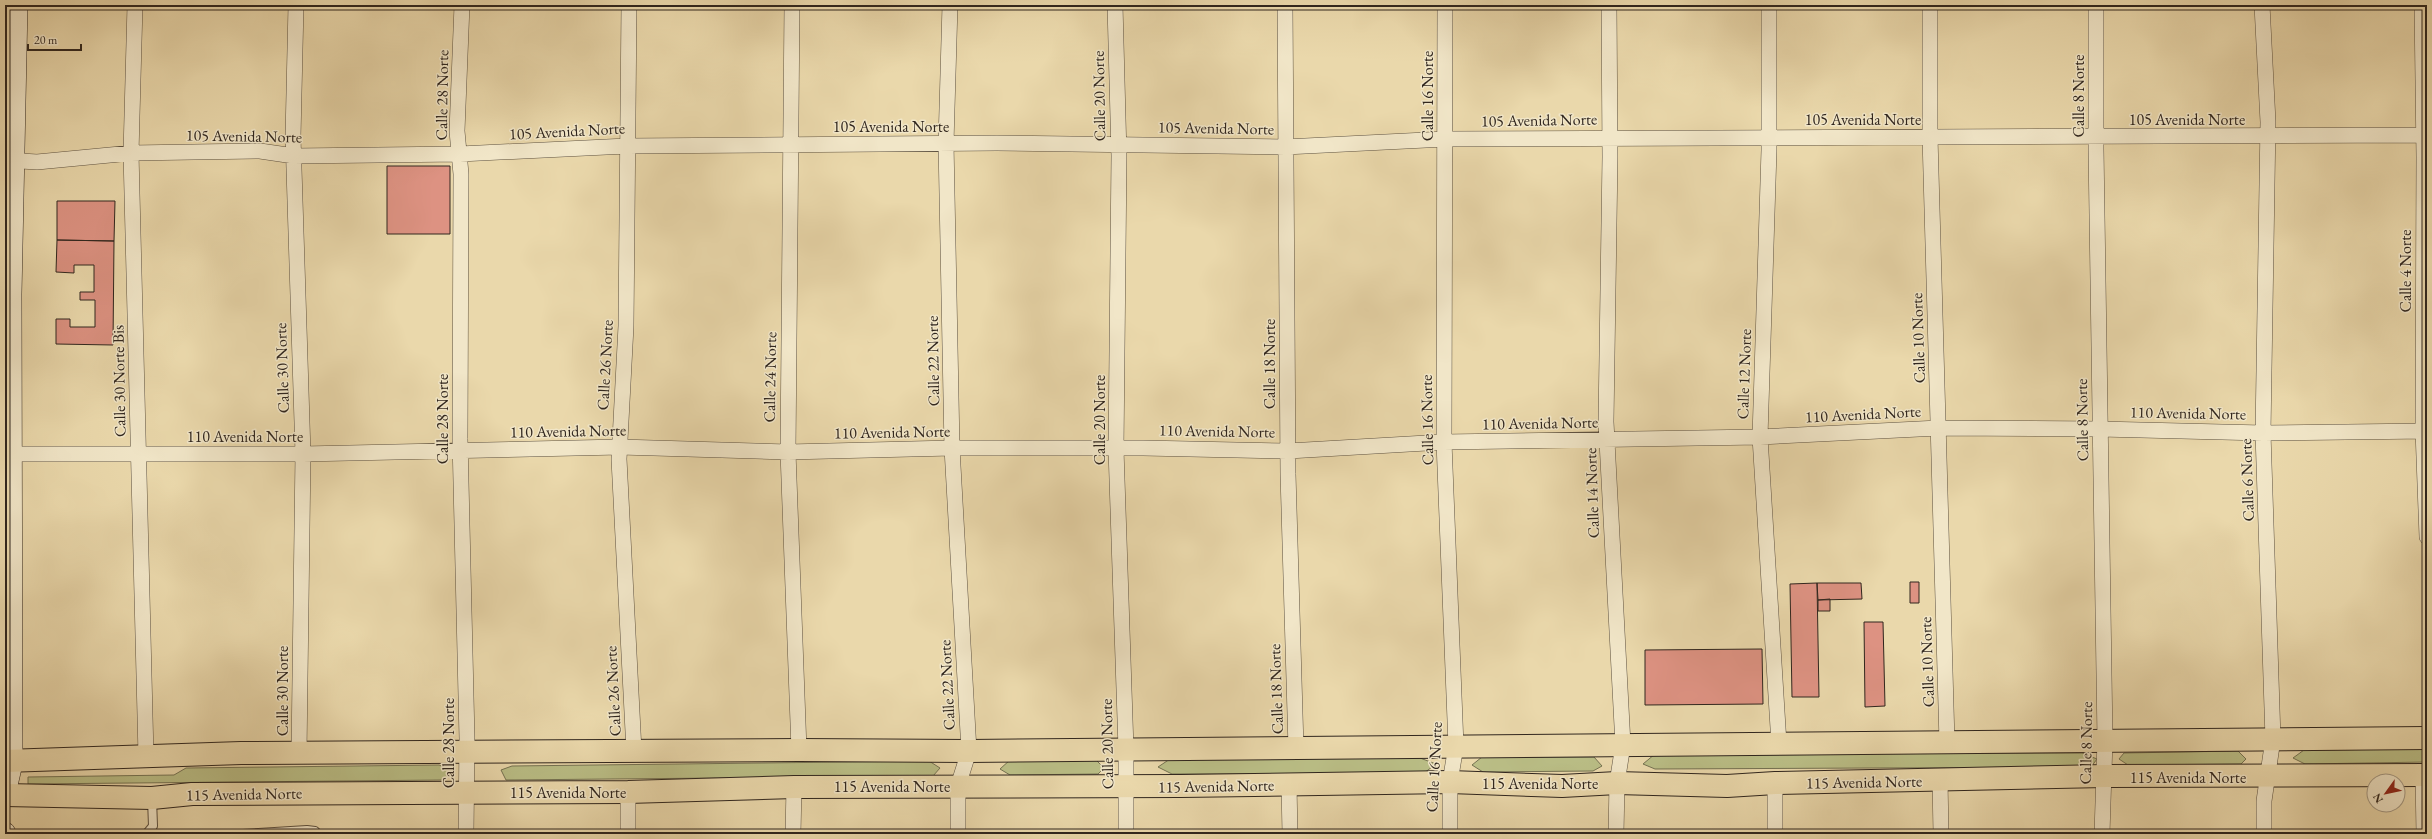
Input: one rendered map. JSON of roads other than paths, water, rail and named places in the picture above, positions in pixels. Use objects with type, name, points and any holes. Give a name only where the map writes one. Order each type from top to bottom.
[{"type":"main road","points":[[5,794],[8,762],[9,454],[12,294],[10,160],[17,5]]},
{"type":"main road","points":[[8,762],[146,756],[467,751],[969,751],[2427,738]]},
{"type":"main road","name":"115 Avenida Norte","points":[[5,794],[152,798],[192,794],[628,792],[794,787],[1288,785],[1450,782],[1562,786],[1617,783],[1727,786],[1776,783],[2105,776],[2268,777],[2425,775]]},
{"type":"street","name":"Calle 30 Norte Bis","points":[[135,5],[131,153],[146,756]]},
{"type":"street","name":"Calle 30 Norte","points":[[296,5],[294,156],[303,454],[299,753]]},
{"type":"street","name":"Calle 28 Norte","points":[[462,5],[457,131],[460,154],[460,451],[467,751],[466,834]]},
{"type":"street","name":"Calle 26 Norte","points":[[629,5],[626,326],[620,447],[634,751]]},
{"type":"street","name":"Calle 24 Norte","points":[[792,5],[788,452],[799,750]]},
{"type":"street","name":"Calle 22 Norte","points":[[950,5],[946,143],[952,448],[969,751],[958,786],[958,834]]},
{"type":"street","name":"Calle 20 Norte","points":[[1115,5],[1118,143],[1116,449],[1126,749],[1126,834]]},
{"type":"street","name":"Calle 18 Norte","points":[[1285,5],[1288,451],[1296,748]]},
{"type":"street","name":"Calle 16 Norte","points":[[1445,5],[1446,139],[1444,442],[1456,746],[1450,782],[1450,834]]},
{"type":"street","name":"Calle 14 Norte","points":[[1609,5],[1610,137],[1606,422],[1623,746],[1617,783],[1616,834]]},
{"type":"street","name":"Calle 12 Norte","points":[[1769,5],[1769,138],[1760,437],[1779,744]]},
{"type":"street","name":"Calle 10 Norte","points":[[1930,5],[1930,137],[1947,742]]},
{"type":"street","name":"Calle 8 Norte","points":[[2096,5],[2096,138],[2105,740],[2102,834]]},
{"type":"street","name":"Calle 6 Norte","points":[[2262,5],[2267,137],[2263,433],[2273,739],[2264,801],[2264,834]]},
{"type":"street","name":"Calle 4 Norte","points":[[2422,5],[2425,135],[2425,431],[2427,537]]},
{"type":"street","name":"105 Avenida Norte","points":[[10,160],[37,162],[131,153],[260,152],[294,156],[460,154],[627,146],[791,144],[1118,143],[1285,147],[1446,139],[1610,137],[2096,138],[2425,135]]},
{"type":"street","name":"110 Avenida Norte","points":[[9,454],[303,454],[620,447],[788,452],[952,448],[1288,451],[1444,442],[1760,437],[1938,428],[2100,429],[2263,433],[2425,431]]},
{"type":"street","points":[[2424,834],[2425,775]]},
{"type":"street","points":[[1940,780],[1941,834]]},
{"type":"street","points":[[1775,834],[1776,783]]},
{"type":"street","points":[[1288,785],[1290,834]]},
{"type":"street","points":[[793,834],[794,787]]},
{"type":"street","points":[[628,792],[628,834]]},
{"type":"lane","points":[[152,798],[153,826],[148,832],[152,834]]},
{"type":"lane","points":[[243,834],[307,830],[315,831],[318,834]]}]
